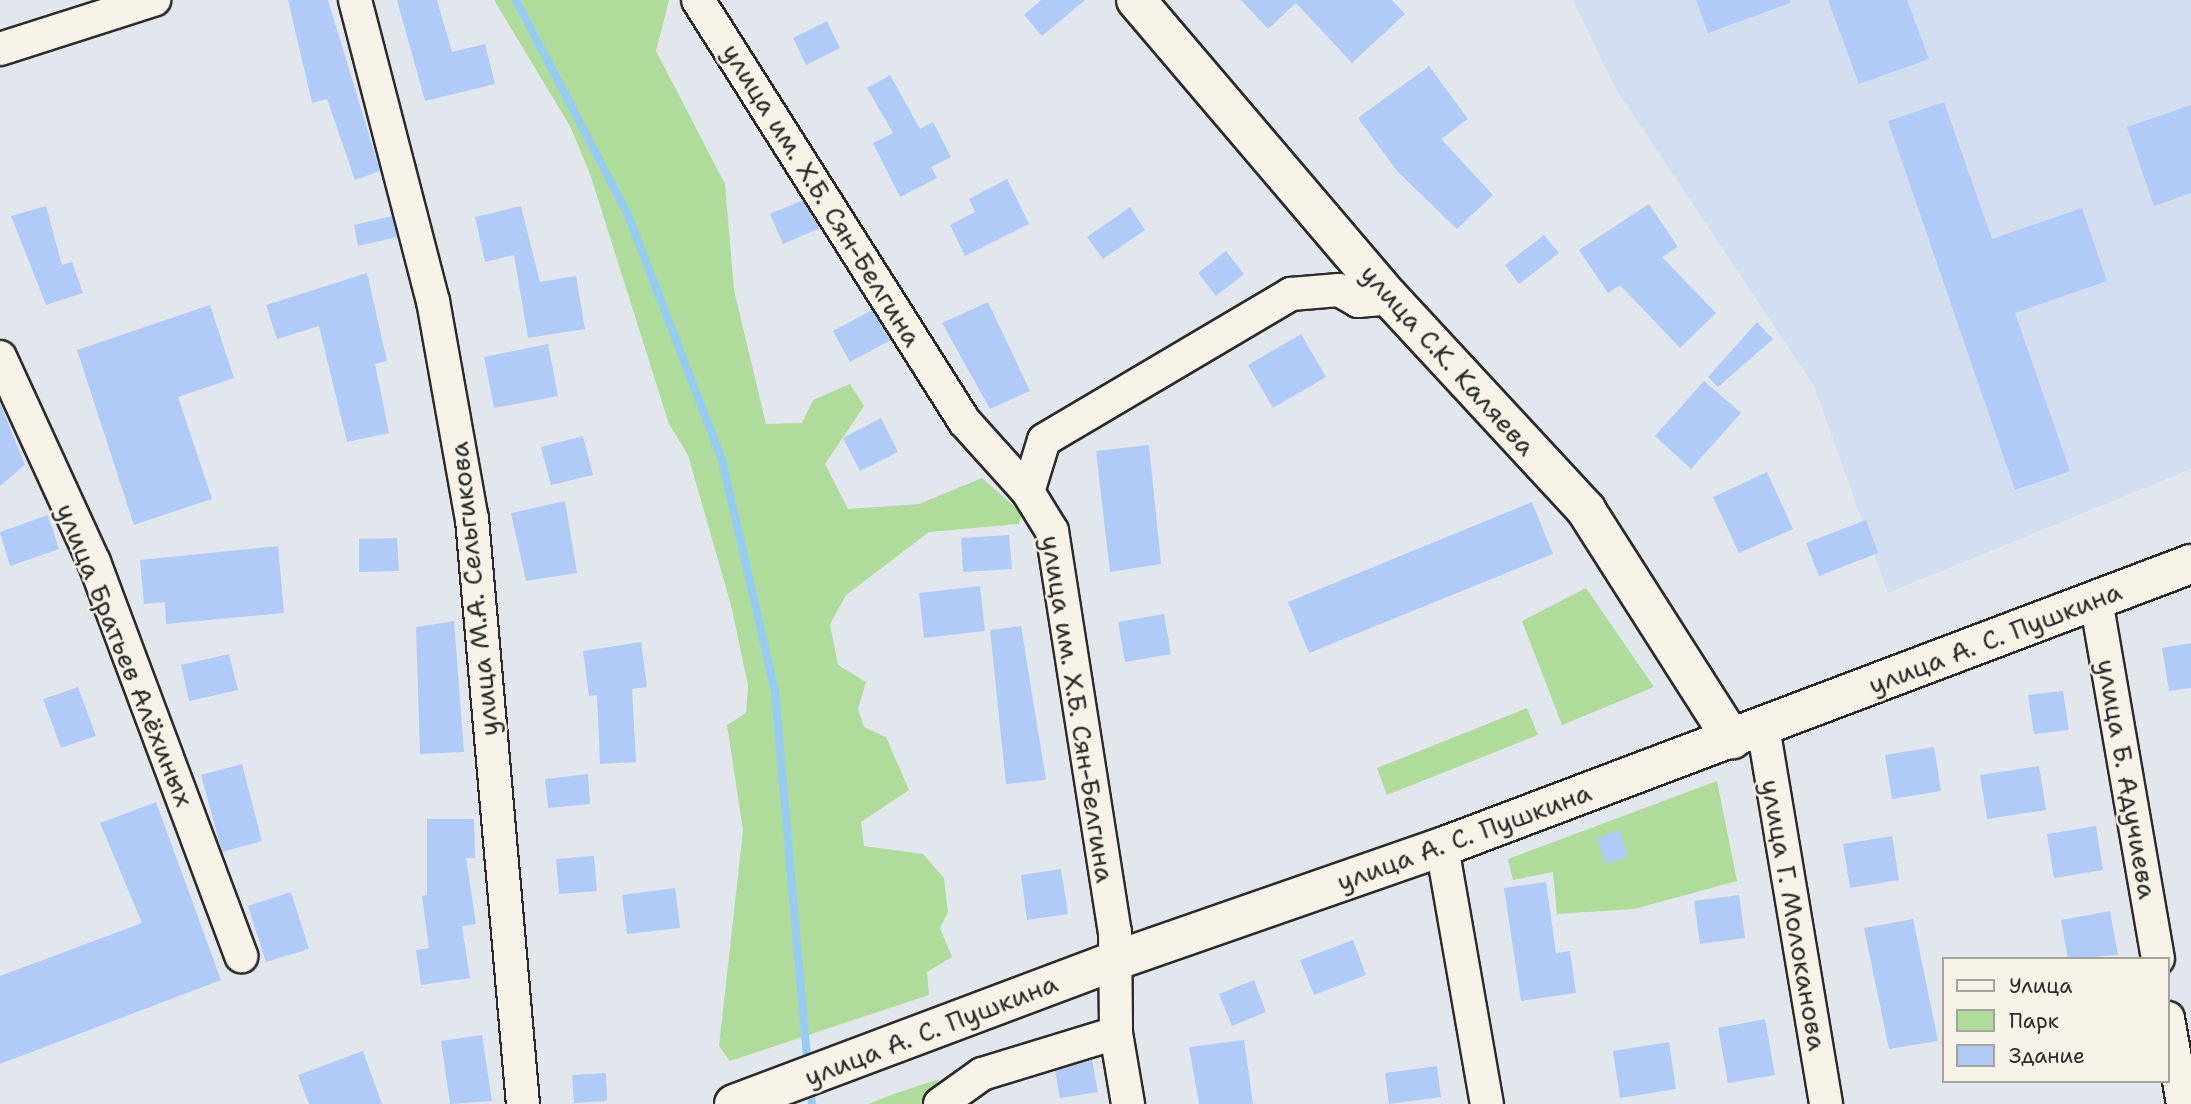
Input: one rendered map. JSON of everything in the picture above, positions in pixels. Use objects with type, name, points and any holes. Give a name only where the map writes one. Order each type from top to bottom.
[{"type":"main road","name":"улица С.К. Каляева","points":[[1136,0],[1390,298],[1586,510],[1747,733]]},
{"type":"main road","name":"улица А. С. Пушкина","points":[[734,1104],[1116,960],[1442,847],[2191,564]]},
{"type":"street","points":[[0,49],[154,0]]},
{"type":"street","name":"улица М.А. Сельгикова","points":[[355,0],[433,301],[472,519],[523,1104]]},
{"type":"street","name":"улица им. Х.Б. Сян-Белгина","points":[[698,0],[965,422],[1028,492],[1052,531],[1116,960],[1116,1033],[1128,1104]]},
{"type":"street","points":[[1028,492],[1044,440],[1291,294],[1339,290],[1358,301],[1390,298]]},
{"type":"street","name":"улица Братьев Алёхиных","points":[[3,373],[94,562],[241,956]]},
{"type":"street","name":"улица Б. Адучиева","points":[[2096,600],[2158,957]]},
{"type":"street","name":"улица Г. Молоканова","points":[[1747,733],[1826,1104]]},
{"type":"street","points":[[1442,847],[1487,1104]]},
{"type":"street","points":[[2170,1029],[2183,1104]]},
{"type":"street","points":[[940,1104],[982,1073],[1116,1033]]},
{"type":"shaded area","points":[[1573,0],[2191,0],[2191,469],[1888,593],[1814,386],[1615,88]]},
{"type":"green space","points":[[494,0],[669,0],[656,51],[725,184],[734,290],[766,424],[802,423],[813,400],[850,384],[864,406],[825,464],[848,509],[919,504],[982,478],[1022,513],[1019,524],[929,532],[846,595],[830,624],[838,665],[866,682],[858,709],[864,727],[886,737],[909,790],[861,822],[864,846],[923,854],[944,878],[948,912],[940,928],[952,957],[927,972],[929,995],[730,1061],[719,1046],[743,830],[727,725],[746,713],[748,685],[731,605],[688,455],[669,424],[590,174],[570,126]]},
{"type":"green space","points":[[1586,588],[1654,687],[1562,725],[1522,621]]},
{"type":"green space","points":[[1527,708],[1538,735],[1387,795],[1377,768]]},
{"type":"green space","points":[[1717,781],[1737,881],[1634,909],[1557,914],[1553,872],[1513,880],[1508,859]]},
{"type":"green space","points":[[939,1079],[927,1104],[868,1104],[894,1094]]},
{"type":"building","points":[[288,0],[328,0],[380,171],[355,180],[327,99],[312,103]]},
{"type":"building","points":[[397,0],[437,0],[452,52],[485,44],[495,84],[425,101]]},
{"type":"building","points":[[1041,0],[1085,0],[1042,36],[1024,15]]},
{"type":"building","points":[[1241,0],[1392,0],[1405,14],[1352,63],[1296,3],[1268,29]]},
{"type":"building","points":[[1696,0],[1790,0],[1790,3],[1708,33]]},
{"type":"building","points":[[1828,0],[1907,0],[1929,59],[1859,84]]},
{"type":"building","points":[[827,21],[840,48],[806,65],[793,38]]},
{"type":"building","points":[[1429,66],[1468,119],[1441,139],[1493,195],[1457,229],[1397,171],[1358,118]]},
{"type":"building","points":[[890,75],[920,129],[933,122],[951,157],[931,167],[937,178],[900,197],[873,143],[893,133],[867,88]]},
{"type":"building","points":[[1944,102],[1992,239],[2082,208],[2107,281],[2015,313],[2070,471],[2015,490],[1888,121]]},
{"type":"building","points":[[2191,105],[2191,193],[2154,206],[2127,127]]},
{"type":"building","points":[[1007,179],[1029,224],[965,256],[950,225],[975,212],[969,199]]},
{"type":"building","points":[[803,200],[820,228],[783,244],[770,214]]},
{"type":"building","points":[[1649,204],[1678,247],[1662,257],[1716,313],[1680,348],[1620,285],[1608,293],[1579,250]]},
{"type":"building","points":[[46,206],[62,265],[72,262],[83,293],[46,305],[11,216]]},
{"type":"building","points":[[521,206],[540,282],[576,276],[585,329],[528,338],[514,255],[485,262],[475,217]]},
{"type":"building","points":[[1130,207],[1145,230],[1103,259],[1087,237]]},
{"type":"building","points":[[392,216],[397,237],[358,246],[354,225]]},
{"type":"building","points":[[1544,235],[1559,253],[1519,284],[1505,265]]},
{"type":"building","points":[[1226,251],[1244,274],[1216,296],[1198,273]]},
{"type":"building","points":[[367,273],[387,361],[375,364],[389,433],[347,442],[319,326],[277,339],[266,305]]},
{"type":"building","points":[[988,302],[1030,391],[990,409],[942,323]]},
{"type":"building","points":[[210,305],[234,378],[178,397],[212,499],[134,525],[77,350]]},
{"type":"building","points":[[872,310],[891,340],[850,362],[833,331]]},
{"type":"building","points":[[1757,322],[1773,339],[1718,387],[1708,377]]},
{"type":"building","points":[[1301,334],[1326,377],[1273,408],[1248,365]]},
{"type":"building","points":[[548,344],[558,396],[494,408],[484,357]]},
{"type":"building","points":[[1704,381],[1741,413],[1691,469],[1655,436]]},
{"type":"building","points":[[0,403],[25,465],[0,486]]},
{"type":"building","points":[[881,418],[898,452],[860,471],[843,438]]},
{"type":"building","points":[[583,436],[593,475],[551,485],[541,447]]},
{"type":"building","points":[[1149,445],[1161,564],[1110,572],[1096,451]]},
{"type":"building","points":[[1767,472],[1793,529],[1739,553],[1713,497]]},
{"type":"building","points":[[565,501],[577,573],[526,581],[511,513]]},
{"type":"building","points":[[1532,502],[1553,554],[1309,653],[1288,602]]},
{"type":"building","points":[[48,515],[59,549],[10,566],[0,532]]},
{"type":"building","points":[[1866,520],[1878,553],[1819,576],[1806,543]]},
{"type":"building","points":[[1009,535],[1012,569],[963,572],[961,538]]},
{"type":"building","points":[[397,538],[399,571],[359,572],[359,539]]},
{"type":"building","points":[[278,546],[284,613],[166,624],[165,602],[144,604],[140,560]]},
{"type":"building","points":[[980,586],[985,631],[924,638],[919,593]]},
{"type":"building","points":[[1164,614],[1171,654],[1125,662],[1118,622]]},
{"type":"building","points":[[454,621],[464,752],[420,754],[416,627]]},
{"type":"building","points":[[1021,626],[1046,780],[1006,784],[990,630]]},
{"type":"building","points":[[641,642],[647,687],[632,689],[636,762],[600,764],[597,695],[589,696],[583,651]]},
{"type":"building","points":[[2191,643],[2191,688],[2169,691],[2162,648]]},
{"type":"building","points":[[229,654],[238,690],[189,701],[181,665]]},
{"type":"building","points":[[78,687],[96,736],[61,748],[43,699]]},
{"type":"building","points":[[2063,691],[2069,730],[2034,734],[2028,695]]},
{"type":"building","points":[[1934,747],[1941,791],[1892,799],[1885,755]]},
{"type":"building","points":[[242,764],[262,841],[222,852],[201,775]]},
{"type":"building","points":[[2039,766],[2046,810],[1987,819],[1980,775]]},
{"type":"building","points":[[588,774],[590,804],[548,808],[545,779]]},
{"type":"building","points":[[156,802],[221,980],[0,1064],[0,976],[142,923],[100,823]]},
{"type":"building","points":[[427,819],[474,819],[475,858],[466,858],[476,924],[462,926],[470,978],[421,985],[416,950],[429,948],[422,896],[427,895]]},
{"type":"building","points":[[2096,826],[2103,870],[2054,878],[2047,834]]},
{"type":"building","points":[[1619,830],[1628,856],[1606,864],[1597,838]]},
{"type":"building","points":[[1892,836],[1899,880],[1850,888],[1843,844]]},
{"type":"building","points":[[594,856],[597,891],[559,894],[556,859]]},
{"type":"building","points":[[1061,869],[1068,914],[1027,920],[1021,875]]},
{"type":"building","points":[[1546,882],[1556,953],[1570,951],[1576,993],[1521,1001],[1504,888]]},
{"type":"building","points":[[675,888],[680,928],[627,934],[622,895]]},
{"type":"building","points":[[291,892],[309,949],[266,962],[248,906]]},
{"type":"building","points":[[1739,895],[1745,938],[1700,944],[1694,901]]},
{"type":"building","points":[[2110,911],[2118,955],[2068,957],[2061,920]]},
{"type":"building","points":[[1913,919],[1938,1041],[1889,1049],[1864,928]]},
{"type":"building","points":[[1353,940],[1366,975],[1314,995],[1300,960]]},
{"type":"building","points":[[1254,980],[1266,1012],[1232,1026],[1219,994]]},
{"type":"building","points":[[1765,1019],[1775,1075],[1728,1083],[1718,1028]]},
{"type":"building","points":[[482,1035],[492,1101],[450,1104],[441,1041]]},
{"type":"building","points":[[1244,1040],[1253,1104],[1199,1104],[1189,1047]]},
{"type":"building","points":[[1669,1042],[1676,1089],[1620,1098],[1613,1051]]},
{"type":"building","points":[[363,1051],[382,1104],[309,1104],[298,1075]]},
{"type":"building","points":[[1092,1060],[1098,1092],[1060,1098],[1055,1071]]},
{"type":"building","points":[[1437,1066],[1441,1097],[1389,1104],[1385,1073]]},
{"type":"building","points":[[606,1073],[607,1101],[574,1103],[572,1075]]},
{"type":"waterway","points":[[516,0],[628,215],[722,460],[775,692],[808,1066]]},
{"type":"waterway","points":[[810,1086],[812,1104]]}]
